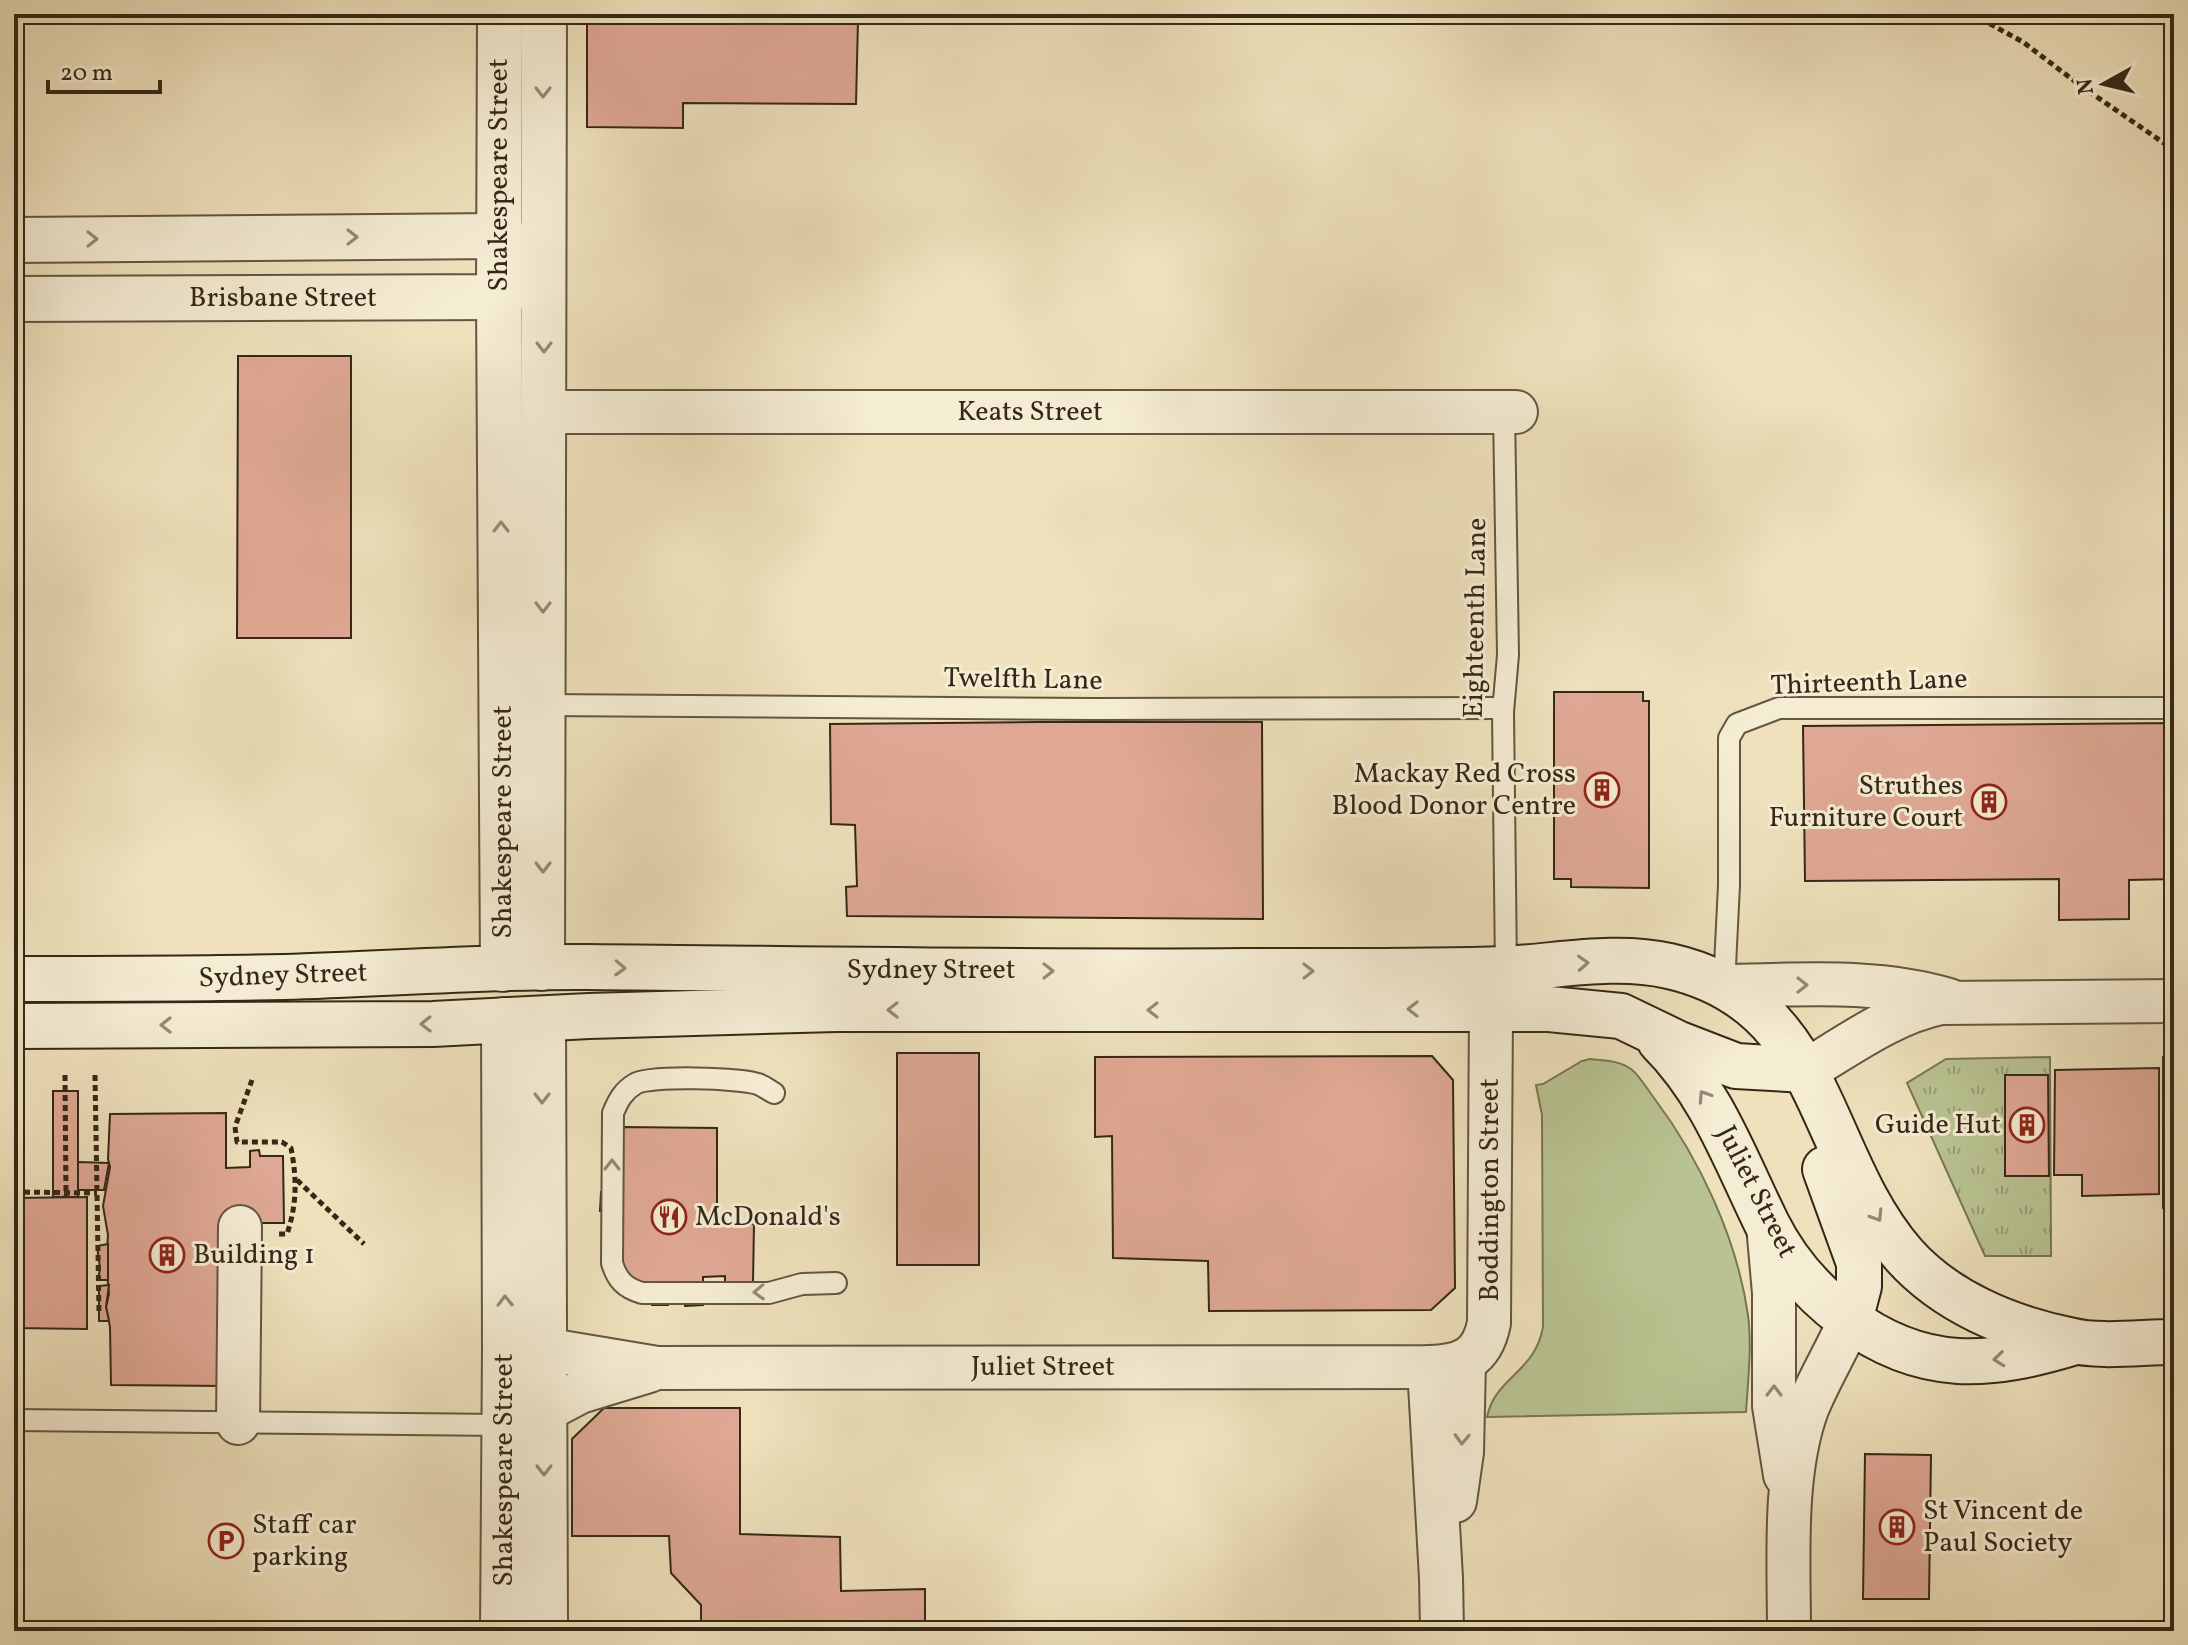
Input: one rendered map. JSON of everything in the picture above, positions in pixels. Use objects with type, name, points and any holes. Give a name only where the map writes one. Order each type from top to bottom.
[{"type":"main road","name":"Shakespeare Street","points":[[500,14],[499,297],[523,969],[524,1349],[524,1418],[503,1631]]},
{"type":"main road","name":"Shakespeare Street","points":[[523,969],[543,705],[544,14]]},
{"type":"main road","points":[[413,236],[414,298]]},
{"type":"main road","points":[[14,240],[500,236],[543,266],[499,297]]},
{"type":"main road","name":"Brisbane Street","points":[[14,299],[499,297]]},
{"type":"main road","name":"Sydney Street","points":[[14,979],[212,978],[523,969],[1506,969],[1583,962],[1640,962],[1684,970],[1724,986],[1775,1026],[1815,1089]]},
{"type":"main road","points":[[1491,1009],[1506,969]]},
{"type":"main road","name":"Sydney Street","points":[[14,1026],[417,1025],[589,1016],[836,1009],[1491,1009],[1594,1012],[1621,1016],[1736,1066],[1815,1089]]},
{"type":"main road","name":"Juliet Street","points":[[1641,1026],[1667,1048],[1705,1097],[1734,1150],[1768,1225],[1797,1270],[1829,1304],[1850,1320],[1904,1348],[1956,1361],[2018,1357],[2075,1342],[2174,1342]]},
{"type":"main road","points":[[1815,1089],[1824,1165],[1861,1274],[1850,1320]]},
{"type":"main road","name":"Juliet Street","points":[[1815,1089],[1868,1201],[1894,1242],[1922,1272],[1985,1313],[2023,1328],[2075,1342]]},
{"type":"main road","name":"Shakespeare Street","points":[[524,1418],[545,1631]]},
{"type":"street","name":"Keats Street","points":[[544,412],[1510,412]]},
{"type":"street","points":[[1724,986],[1833,984],[1897,988],[1954,1002]]},
{"type":"street","points":[[1815,1089],[1892,1020],[1932,1005],[1954,1002],[2174,1001]]},
{"type":"street","name":"Boddington Street","points":[[1447,1364],[1484,1342],[1489,1323],[1491,1009]]},
{"type":"street","points":[[1768,1225],[1774,1293],[1775,1416],[1790,1495]]},
{"type":"street","points":[[238,1423],[240,1231]]},
{"type":"street","points":[[1789,1631],[1790,1495],[1806,1412],[1850,1320]]},
{"type":"street","name":"Juliet Street","points":[[524,1349],[657,1368],[1447,1364]]},
{"type":"street","points":[[1442,1612],[1447,1364]]},
{"type":"street","name":"Juliet Street","points":[[524,1418],[580,1392],[657,1368]]},
{"type":"lane","name":"Eighteenth Lane","points":[[1506,969],[1503,708],[1508,655],[1510,412]]},
{"type":"lane","name":"Twelfth Lane","points":[[543,705],[1503,708]]},
{"type":"lane","name":"Thirteenth Lane","points":[[1724,986],[1729,885],[1729,738],[1737,724],[1779,708],[2174,708]]},
{"type":"lane","points":[[774,1093],[757,1083],[728,1079],[645,1080],[626,1091],[618,1100],[613,1125],[614,1270],[624,1285],[642,1293],[769,1293],[802,1284],[836,1283]]},
{"type":"lane","points":[[14,1420],[238,1423],[524,1418]]},
{"type":"path","points":[[1972,14],[2023,42],[2174,150]]},
{"type":"path","points":[[65,1075],[66,1195]]},
{"type":"path","points":[[95,1075],[99,1313]]},
{"type":"path","points":[[240,1231],[287,1234],[294,1212],[297,1180],[291,1148],[282,1142],[237,1142],[235,1127],[252,1080]]},
{"type":"path","points":[[297,1180],[364,1244]]},
{"type":"path","points":[[14,1192],[97,1193]]},
{"type":"green space","points":[[2050,1057],[2051,1256],[1985,1256],[1907,1083],[1946,1059]]},
{"type":"green space","points":[[1590,1059],[1621,1064],[1637,1075],[1687,1147],[1714,1201],[1735,1258],[1748,1315],[1750,1352],[1746,1412],[1487,1417],[1498,1393],[1532,1355],[1543,1327],[1542,1115],[1536,1085]]},
{"type":"building","points":[[587,14],[991,14],[991,20],[587,17]]},
{"type":"building","points":[[587,17],[858,20],[856,104],[683,103],[683,128],[587,127]]},
{"type":"building","points":[[238,356],[351,356],[351,638],[237,638]]},
{"type":"building","name":"Mackay Red Cross Blood Donor Centre","points":[[1554,692],[1643,692],[1643,701],[1649,701],[1649,888],[1571,887],[1571,879],[1554,879]]},
{"type":"building","points":[[1262,722],[1263,919],[847,916],[846,887],[857,886],[855,825],[831,824],[830,724]]},
{"type":"building","name":"Struthes Furniture Court","points":[[2174,723],[2174,879],[2129,880],[2129,919],[2059,920],[2059,879],[1805,881],[1803,726]]},
{"type":"building","points":[[897,1053],[979,1053],[979,1265],[897,1265]]},
{"type":"building","points":[[1432,1056],[1453,1080],[1455,1288],[1431,1310],[1209,1311],[1208,1261],[1113,1258],[1112,1136],[1095,1137],[1095,1057]]},
{"type":"building","points":[[2163,1057],[2174,1057],[2174,1208],[2163,1208]]},
{"type":"building","points":[[2159,1068],[2159,1194],[2082,1196],[2082,1175],[2054,1175],[2055,1070]]},
{"type":"building","name":"Guide Hut","points":[[2005,1075],[2048,1075],[2049,1176],[2005,1176]]},
{"type":"building","points":[[53,1091],[78,1091],[78,1197],[53,1197]]},
{"type":"building","name":"Building 1","points":[[226,1113],[226,1168],[250,1167],[250,1151],[259,1150],[260,1156],[283,1156],[284,1223],[245,1223],[227,1386],[111,1385],[110,1327],[106,1307],[109,1294],[106,1265],[108,1235],[103,1206],[110,1167],[110,1114]]},
{"type":"building","name":"McDonald's","points":[[622,1127],[717,1128],[717,1224],[754,1224],[753,1283],[725,1283],[725,1276],[703,1277],[703,1305],[685,1306],[685,1284],[669,1284],[668,1305],[652,1305],[652,1282],[621,1282],[622,1211],[600,1211],[601,1192],[622,1192]]},
{"type":"building","points":[[78,1162],[109,1163],[104,1190],[78,1190]]},
{"type":"building","points":[[87,1197],[87,1329],[14,1328],[14,1198]]},
{"type":"building","points":[[108,1244],[108,1280],[98,1280],[97,1246]]},
{"type":"building","points":[[109,1285],[106,1307],[109,1321],[99,1321],[99,1286]]},
{"type":"building","points":[[604,1408],[740,1408],[740,1534],[840,1537],[841,1591],[925,1589],[925,1631],[762,1631],[762,1627],[701,1626],[701,1605],[671,1573],[669,1536],[572,1536],[572,1439]]},
{"type":"building","name":"St Vincent de Paul Society","points":[[1865,1454],[1931,1455],[1929,1599],[1863,1599]]},
{"type":"place","name":"Mackay Red Cross Blood Donor Centre","points":[[1602,790]]},
{"type":"place","name":"Struthes Furniture Court","points":[[1989,802]]},
{"type":"place","name":"Guide Hut","points":[[2027,1125]]},
{"type":"place","name":"McDonald's","points":[[669,1217]]},
{"type":"place","name":"Building 1","points":[[167,1255]]},
{"type":"place","name":"St Vincent de Paul Society","points":[[1897,1527]]},
{"type":"place","name":"Staff car parking","points":[[226,1541]]}]
